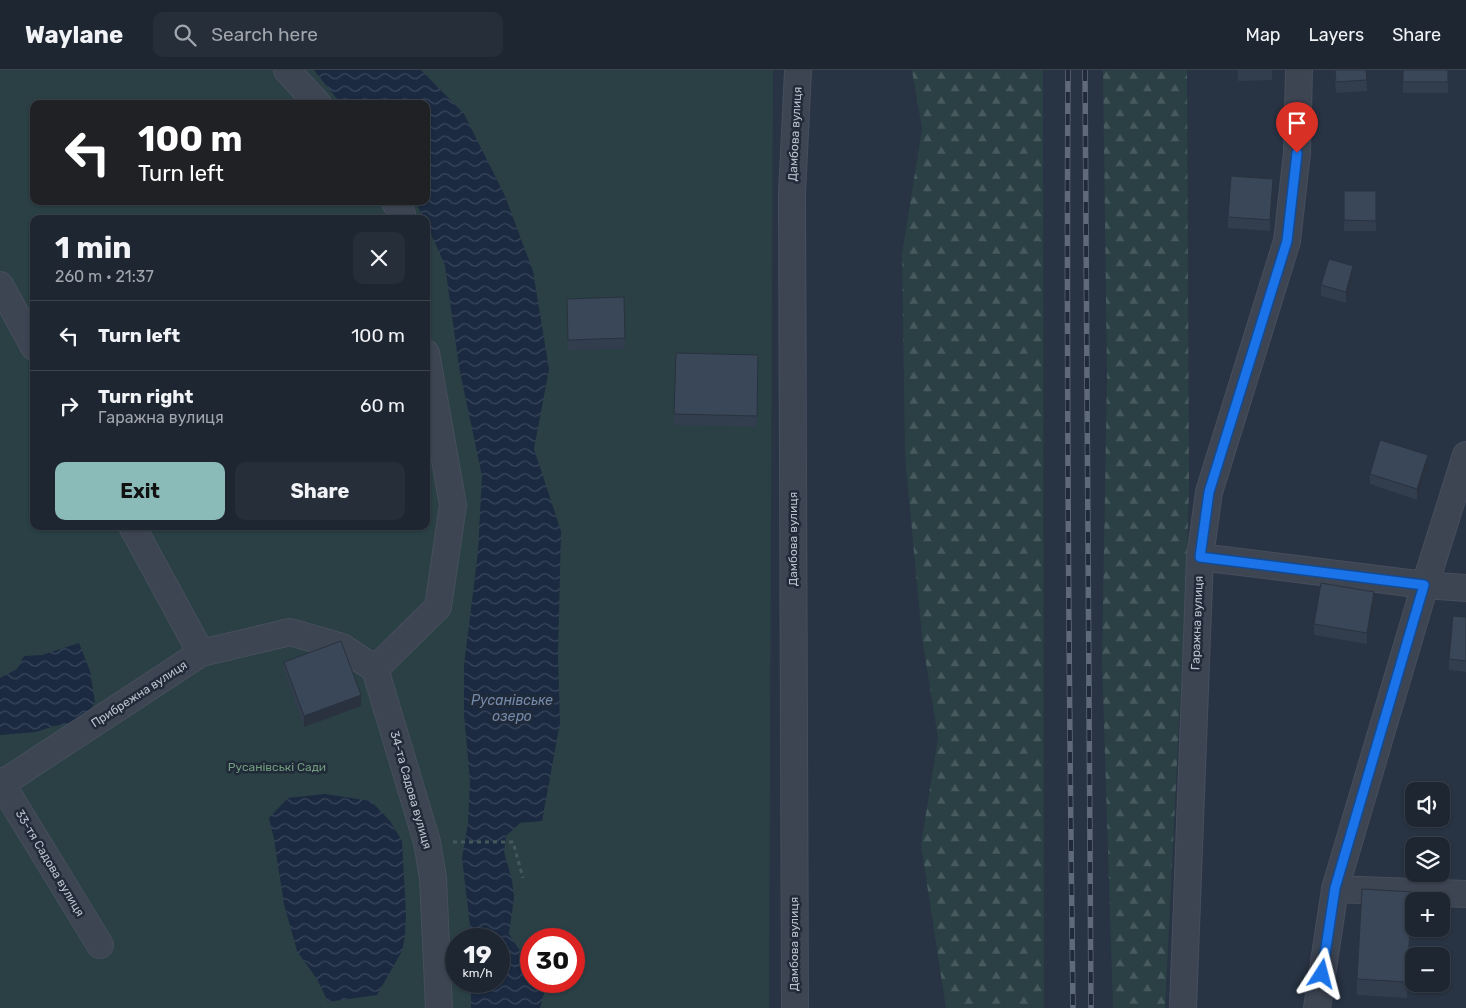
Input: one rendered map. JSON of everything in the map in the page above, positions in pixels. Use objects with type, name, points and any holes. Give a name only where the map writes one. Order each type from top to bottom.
[{"type":"street","points":[[287,70],[314,100]]},
{"type":"street","name":"Дамбова вулиця","points":[[795,1008],[792,194],[798,70]]},
{"type":"street","name":"Гаражна вулиця","points":[[1183,1008],[1200,557],[1209,492],[1287,241],[1297,153],[1299,70]]},
{"type":"street","points":[[0,284],[30,339]]},
{"type":"street","points":[[375,669],[438,607],[454,506],[430,376]]},
{"type":"street","points":[[1317,1008],[1335,888],[1424,585],[1466,455]]},
{"type":"street","points":[[134,530],[200,653]]},
{"type":"street","points":[[1200,557],[1424,585],[1466,588]]},
{"type":"street","name":"Прибрежна вулиця","points":[[1,783],[200,653],[290,632],[342,647],[375,669]]},
{"type":"street","name":"34-та Садова вулиця","points":[[375,669],[427,842],[433,878],[439,1008]]},
{"type":"street","name":"33-тя Садова вулиця","points":[[1,783],[100,945]]},
{"type":"street","points":[[1335,888],[1466,894]]},
{"type":"path","points":[[457,842],[513,842],[523,878]]},
{"type":"green space","name":"Русанівські Сади","points":[[0,70],[773,70],[769,1008],[0,1008]]},
{"type":"green space","points":[[912,70],[1043,70],[1044,1008],[946,1008],[921,845],[938,738],[922,637],[905,456],[902,254],[922,129]]},
{"type":"green space","points":[[1103,70],[1187,70],[1189,488],[1165,1008],[1113,1008],[1102,661],[1107,376]]},
{"type":"water","name":"Русанівське озеро","points":[[314,70],[421,70],[464,114],[505,196],[533,271],[549,369],[534,449],[561,531],[558,655],[560,723],[542,821],[520,823],[506,836],[504,852],[512,880],[514,897],[510,928],[470,928],[462,858],[468,823],[470,781],[464,714],[464,665],[478,552],[482,476],[459,367],[445,265],[430,232],[430,215],[422,215],[417,205],[430,205],[430,100],[338,100]]},
{"type":"water","points":[[79,643],[90,671],[95,702],[84,721],[54,726],[36,732],[0,735],[0,678],[17,669],[24,656],[42,655]]},
{"type":"water","points":[[325,794],[371,801],[390,821],[402,841],[406,914],[402,951],[377,995],[328,1002],[317,979],[297,951],[284,904],[269,818],[288,798]]},
{"type":"water","name":"Русанівське озеро","points":[[510,936],[520,951],[520,993],[544,993],[540,1008],[471,1008],[471,993],[510,993]]},
{"type":"building","points":[[1335,70],[1366,70],[1367,80],[1336,82]]},
{"type":"building","points":[[1403,70],[1448,70],[1448,82],[1403,82]]},
{"type":"building","points":[[1231,176],[1273,179],[1270,220],[1228,217]]},
{"type":"building","points":[[1344,191],[1376,191],[1376,221],[1344,220]]},
{"type":"building","points":[[1329,259],[1353,266],[1346,292],[1321,285]]},
{"type":"building","points":[[624,297],[625,338],[568,340],[567,299]]},
{"type":"building","points":[[676,353],[758,355],[757,416],[674,414]]},
{"type":"building","points":[[1380,440],[1428,455],[1417,489],[1370,474]]},
{"type":"building","points":[[1321,583],[1374,592],[1367,633],[1314,624]]},
{"type":"building","points":[[1453,616],[1466,617],[1466,661],[1449,659]]},
{"type":"building","points":[[341,641],[361,695],[304,716],[284,662]]},
{"type":"building","points":[[1362,889],[1412,892],[1405,892],[1405,937],[1410,937],[1409,947],[1405,947],[1405,982],[1357,979]]},
{"type":"railway","points":[[1068,70],[1068,539],[1073,1008]]},
{"type":"railway","points":[[1085,70],[1091,1008]]},
{"type":"route","points":[[1297,153],[1287,241],[1209,492],[1200,557],[1424,585],[1335,888],[1322,974]]}]
